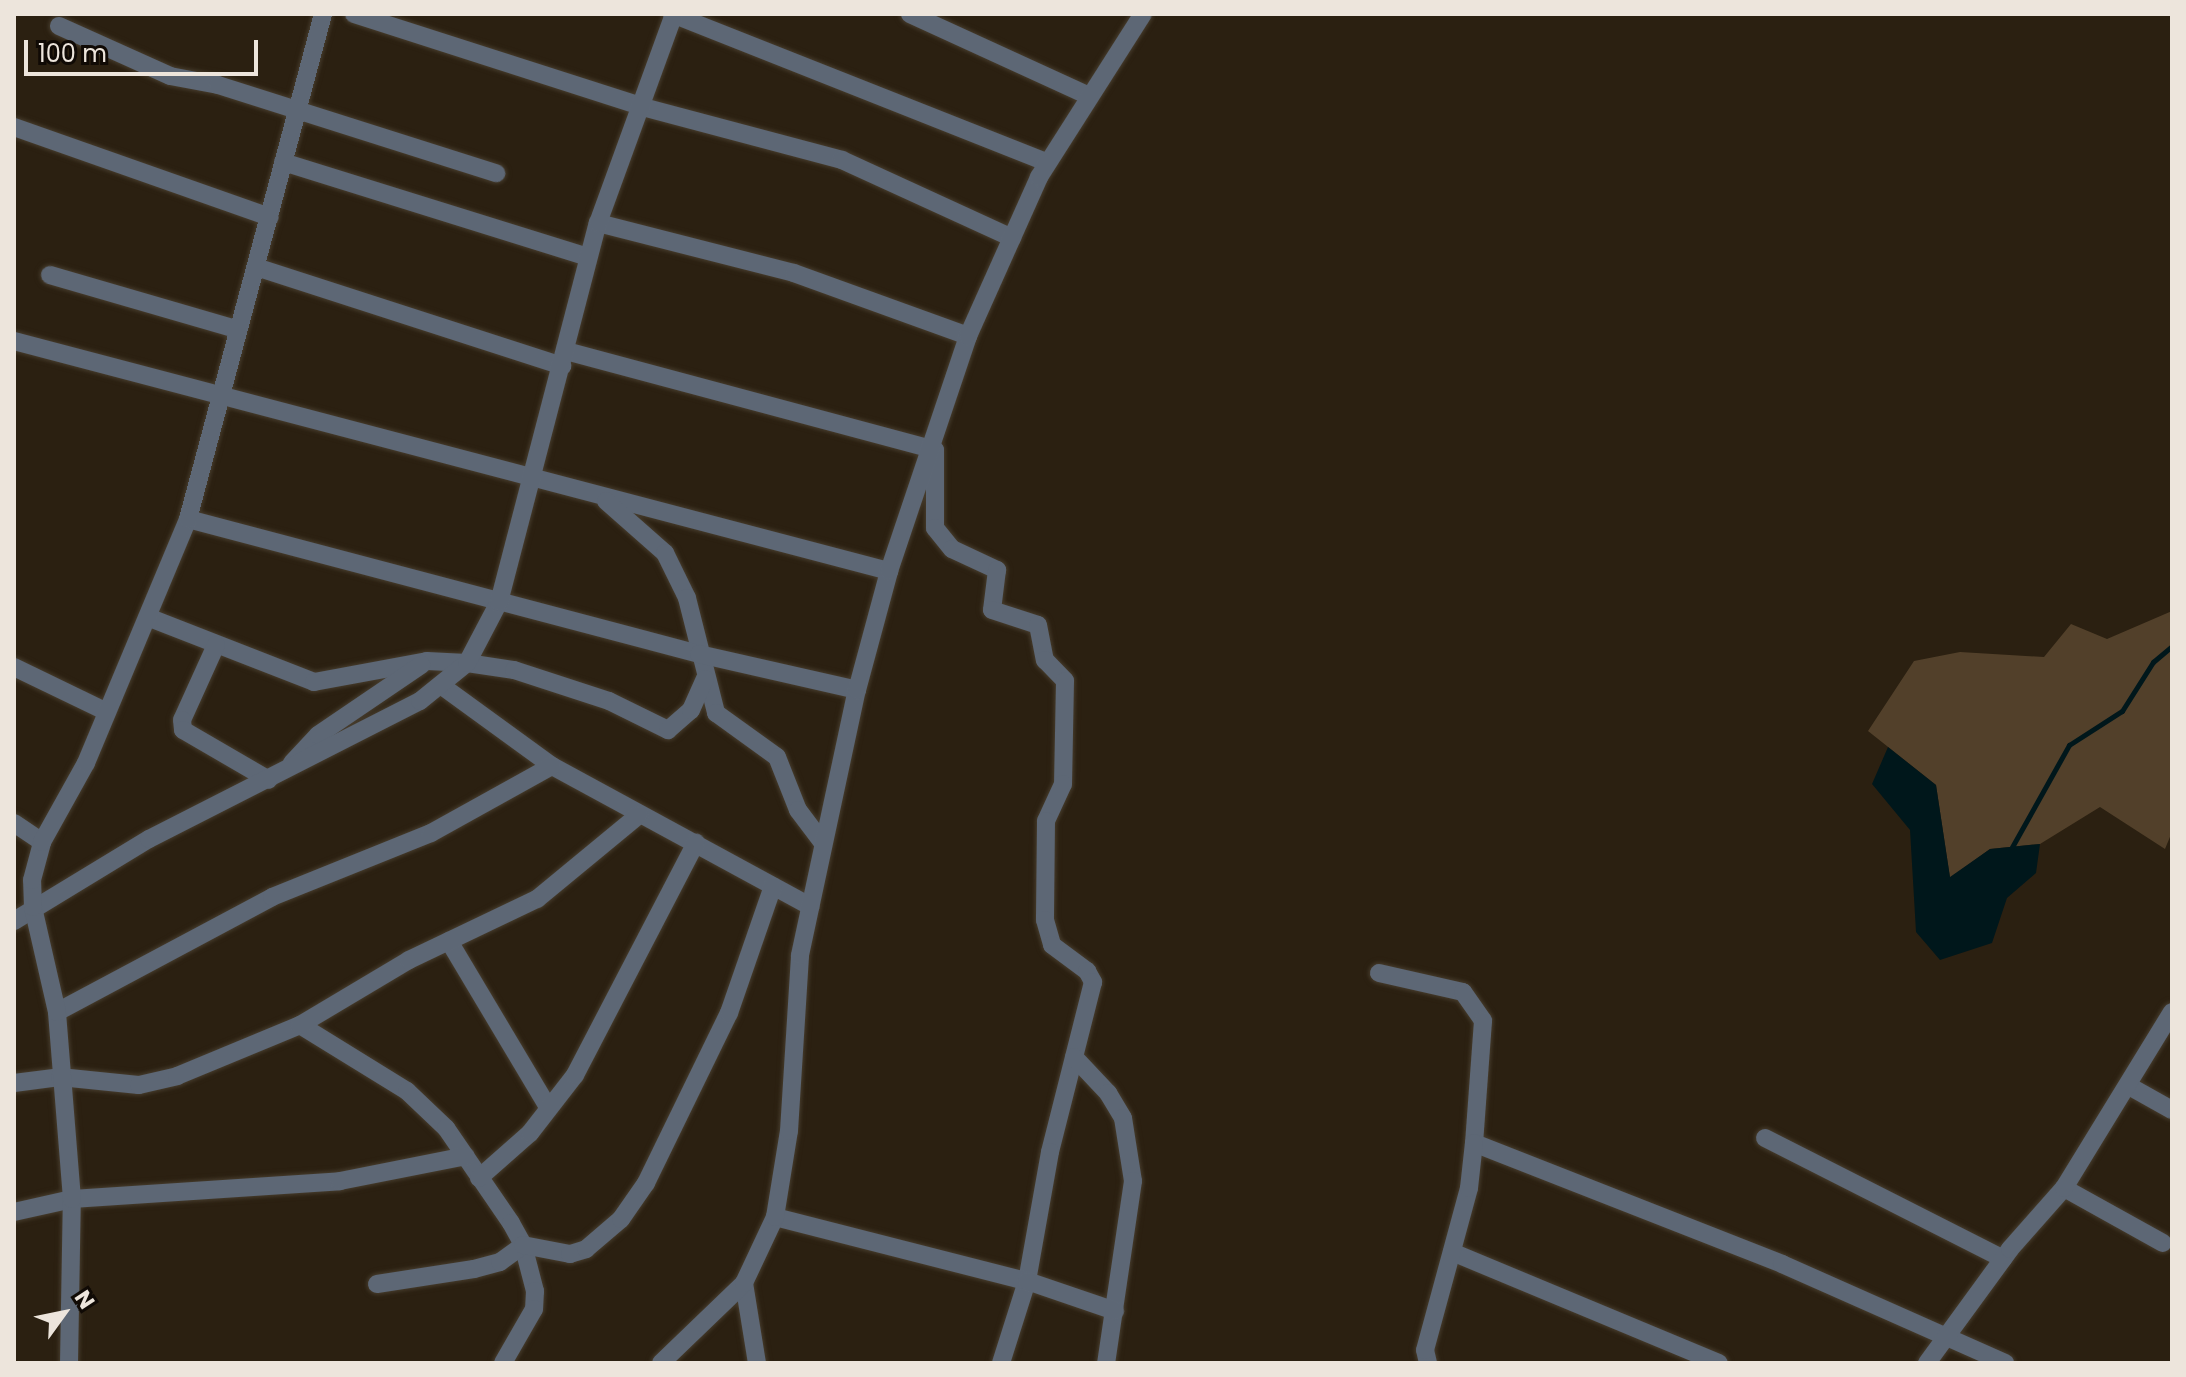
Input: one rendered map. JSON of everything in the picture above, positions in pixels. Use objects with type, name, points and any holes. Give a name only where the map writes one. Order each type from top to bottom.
[{"type":"street","points":[[69,1363],[72,1199],[57,1012],[33,907],[32,880],[42,842],[86,763],[150,618],[188,519],[236,329],[270,217],[294,112],[323,14]]},
{"type":"street","points":[[354,14],[643,107],[842,160],[1012,238]]},
{"type":"street","points":[[910,14],[1089,96]]},
{"type":"street","points":[[661,1363],[744,1283],[775,1217],[789,1131],[800,955],[857,690],[889,571],[968,336],[1012,238],[1048,163],[1143,14]]},
{"type":"street","points":[[14,921],[149,839],[276,776],[442,686],[467,663],[499,602],[598,223],[643,107],[673,15],[1048,163]]},
{"type":"street","points":[[59,26],[170,76],[218,85],[294,112],[496,173]]},
{"type":"street","points":[[14,127],[270,217]]},
{"type":"street","points":[[283,162],[588,257]]},
{"type":"street","points":[[598,223],[794,273],[968,336]]},
{"type":"street","points":[[256,267],[564,358],[929,448],[936,454],[931,509],[935,528],[952,549],[997,570],[992,610],[1042,629],[1045,660],[1065,681],[1063,784],[1046,821],[1045,920],[1052,945],[1087,971],[1093,982],[1050,1152],[1027,1281],[1001,1363]]},
{"type":"street","points":[[50,275],[236,329]]},
{"type":"street","points":[[14,341],[533,474],[601,497],[889,571]]},
{"type":"street","points":[[601,497],[665,553],[687,598],[716,713],[782,763],[798,810],[823,843]]},
{"type":"street","points":[[188,519],[699,654],[857,690]]},
{"type":"street","points":[[150,618],[314,682],[427,661],[467,663],[514,670],[609,701],[668,730],[691,710],[705,679]]},
{"type":"street","points":[[216,645],[182,720],[183,730],[276,776]]},
{"type":"street","points":[[276,776],[318,735],[427,661]]},
{"type":"street","points":[[14,667],[107,712]]},
{"type":"street","points":[[442,686],[552,766],[810,906]]},
{"type":"street","points":[[57,1012],[258,904],[431,833],[552,766]]},
{"type":"street","points":[[14,1083],[60,1077],[139,1085],[177,1076],[300,1025],[449,941],[537,899],[639,815]]},
{"type":"street","points":[[14,823],[42,842]]},
{"type":"street","points":[[479,1178],[530,1133],[575,1075],[696,843]]},
{"type":"street","points":[[377,1284],[487,1265],[523,1245],[561,1254],[586,1249],[621,1219],[646,1183],[729,1013],[773,886]]},
{"type":"street","points":[[449,941],[548,1107]]},
{"type":"street","points":[[1379,973],[1463,992],[1483,1021],[1469,1188],[1425,1350],[1428,1363]]},
{"type":"street","points":[[1927,1363],[2003,1259],[2064,1188],[2172,1012]]},
{"type":"street","points":[[300,1025],[407,1091],[466,1156],[523,1245],[534,1276],[534,1309],[503,1363]]},
{"type":"street","points":[[1074,1057],[1116,1105],[1130,1150],[1133,1181],[1106,1363]]},
{"type":"street","points":[[2129,1086],[2172,1110]]},
{"type":"street","points":[[1765,1138],[2003,1259]]},
{"type":"street","points":[[1474,1143],[1782,1264],[2005,1363]]},
{"type":"street","points":[[14,1212],[72,1199],[340,1181],[466,1156]]},
{"type":"street","points":[[2064,1188],[2163,1243]]},
{"type":"street","points":[[775,1217],[1027,1281],[1115,1311]]},
{"type":"street","points":[[1452,1252],[1719,1363]]},
{"type":"street","points":[[744,1283],[757,1363]]},
{"type":"shaded area","points":[[2172,611],[2172,832],[2165,849],[2100,807],[2040,844],[1990,849],[1950,878],[1936,785],[1868,731],[1914,661],[1960,652],[2044,657],[2071,624],[2107,639]]},
{"type":"water","points":[[1888,747],[1936,785],[1950,877],[1990,849],[2040,844],[2036,873],[2007,898],[1992,943],[1940,960],[1916,932],[1910,830],[1872,784]]},
{"type":"waterway","points":[[2012,847],[2069,745],[2122,711],[2153,662],[2172,646]]}]
